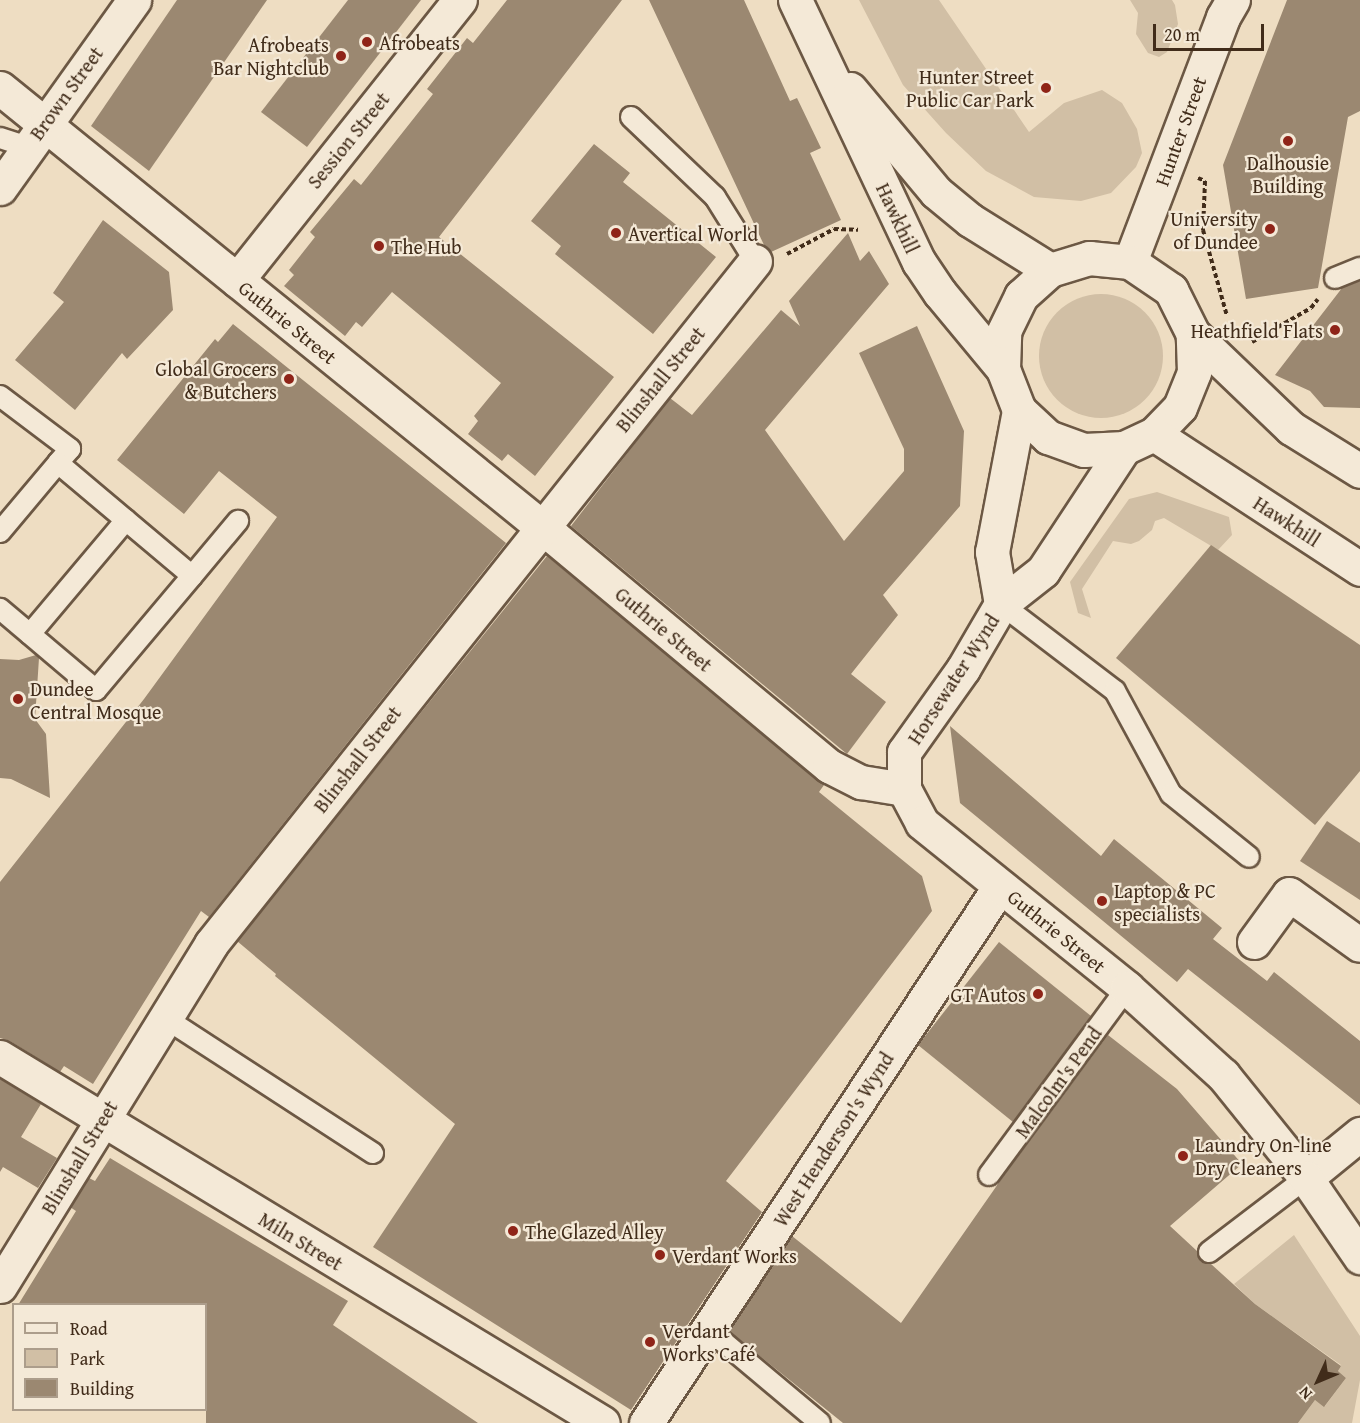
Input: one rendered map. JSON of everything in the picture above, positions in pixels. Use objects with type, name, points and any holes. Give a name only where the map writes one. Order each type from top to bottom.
[{"type":"street","name":"Brown Street","points":[[0,188],[24,136],[134,0]]},
{"type":"street","name":"Session Street","points":[[237,280],[460,0]]},
{"type":"street","name":"Hawkhill","points":[[795,0],[920,262],[940,293],[1003,369],[1019,410],[1048,437],[1084,450],[1124,448],[1154,434],[1180,407],[1194,372],[1193,334]]},
{"type":"street","name":"Hunter Street","points":[[1130,262],[1223,17],[1233,0]]},
{"type":"street","name":"Hawkhill","points":[[819,50],[936,192],[970,220],[1050,270]]},
{"type":"street","name":"Guthrie Street","points":[[0,88],[24,136],[237,280],[829,765],[861,782],[904,789],[922,823],[1127,988],[1223,1075],[1306,1178],[1360,1257]]},
{"type":"street","name":"Hawkhill","points":[[1003,369],[1004,331],[1021,296],[1050,270],[1089,258],[1130,262],[1171,290],[1193,334],[1291,428],[1360,471]]},
{"type":"street","name":"Blinshall Street","points":[[0,1286],[211,944],[755,261]]},
{"type":"street","name":"Horsewater Wynd","points":[[1001,604],[992,552],[1019,410]]},
{"type":"street","name":"Hawkhill","points":[[1154,434],[1360,569]]},
{"type":"street","name":"Horsewater Wynd","points":[[904,789],[904,752],[963,669],[1001,604],[1043,571],[1124,448]]},
{"type":"street","name":"West Henderson's Wynd","points":[[646,1423],[1000,886]]},
{"type":"street","points":[[1254,942],[1289,894],[1360,945]]},
{"type":"street","name":"Miln Street","points":[[0,1057],[101,1121],[603,1423]]},
{"type":"street","points":[[1306,1178],[1360,1134]]},
{"type":"lane","points":[[631,117],[715,197],[755,261]]},
{"type":"lane","points":[[1335,278],[1360,268]]},
{"type":"lane","points":[[0,396],[70,449],[0,532]]},
{"type":"lane","points":[[58,463],[192,576]]},
{"type":"lane","points":[[30,634],[126,520]]},
{"type":"lane","points":[[0,609],[96,690],[238,521]]},
{"type":"lane","points":[[1001,604],[1114,691],[1171,794],[1249,857]]},
{"type":"lane","name":"Malcolm's Pend","points":[[989,1175],[1127,988]]},
{"type":"lane","points":[[165,1017],[373,1153]]},
{"type":"lane","points":[[1209,1252],[1306,1178]]},
{"type":"lane","points":[[708,1329],[820,1423]]},
{"type":"path","points":[[1168,166],[1205,181],[1203,230],[1216,281],[1231,322]]},
{"type":"path","points":[[755,261],[793,253],[834,229],[858,230]]},
{"type":"path","points":[[1244,346],[1311,308],[1335,278]]},
{"type":"green space","points":[[859,0],[939,0],[1029,132],[1064,103],[1102,90],[1122,103],[1137,129],[1142,153],[1136,167],[1111,193],[1081,201],[1034,197],[986,171],[946,133],[903,85]]},
{"type":"green space","points":[[1130,0],[1172,0],[1175,5],[1178,24],[1167,52],[1159,57],[1148,53],[1136,34],[1138,13]]},
{"type":"green space","points":[[1101,294],[1125,299],[1145,312],[1158,332],[1163,356],[1158,380],[1145,400],[1125,413],[1101,418],[1077,413],[1057,400],[1044,380],[1039,356],[1044,332],[1057,312],[1077,299]]},
{"type":"green space","points":[[1157,492],[1229,517],[1232,535],[1218,550],[1164,518],[1155,521],[1152,530],[1139,541],[1131,544],[1113,541],[1082,589],[1091,618],[1078,613],[1070,582],[1129,499]]},
{"type":"green space","points":[[1294,1235],[1360,1336],[1360,1380],[1352,1423],[1298,1423],[1315,1400],[1325,1406],[1346,1378],[1338,1371],[1341,1365],[1255,1304],[1234,1284]]},
{"type":"building","points":[[177,0],[267,0],[149,171],[91,126]]},
{"type":"building","name":"Afrobeats Bar Nightclub","points":[[348,0],[421,0],[307,147],[261,112]]},
{"type":"building","name":"The Hub","points":[[507,0],[622,0],[439,237],[614,377],[535,476],[508,454],[502,461],[468,434],[478,421],[474,416],[501,383],[392,292],[362,327],[356,322],[345,336],[284,286],[294,275],[289,270],[315,237],[310,232],[354,179],[361,185],[433,94],[427,89],[467,38],[473,43]]},
{"type":"building","points":[[649,0],[744,0],[790,101],[797,98],[821,148],[810,153],[841,220],[771,252],[764,245]]},
{"type":"building","name":"Dalhousie Building","points":[[1287,0],[1360,0],[1360,111],[1348,117],[1318,288],[1246,299],[1223,165]]},
{"type":"building","name":"Avertical World","points":[[594,144],[630,173],[623,182],[716,257],[653,334],[555,254],[561,246],[531,221]]},
{"type":"building","points":[[103,220],[169,272],[173,310],[127,359],[122,353],[75,410],[15,360],[64,302],[53,293]]},
{"type":"building","points":[[848,233],[860,261],[869,251],[889,284],[765,430],[844,541],[904,471],[904,449],[859,353],[917,326],[964,431],[960,506],[883,595],[898,615],[851,674],[886,702],[847,754],[571,526],[670,398],[692,415],[781,310],[800,326],[789,301]]},
{"type":"building","name":"Heathfield Flats","points":[[1360,281],[1360,408],[1324,407],[1310,391],[1275,375],[1342,288]]},
{"type":"building","points":[[233,324],[506,543],[209,917],[201,911],[93,1084],[64,1066],[60,1072],[10,1041],[0,1038],[0,882],[144,699],[277,517],[219,471],[184,514],[117,460],[215,339],[218,342]]},
{"type":"building","points":[[1211,545],[1360,645],[1360,771],[1315,825],[1116,658]]},
{"type":"building","points":[[547,556],[824,785],[819,792],[922,876],[932,911],[726,1181],[762,1212],[631,1410],[373,1247],[455,1124],[275,976],[276,974],[237,941]]},
{"type":"building","name":"Dundee Central Mosque","points":[[36,655],[39,658],[35,719],[46,734],[50,798],[11,779],[0,778],[0,659],[19,660]]},
{"type":"building","points":[[950,726],[1101,856],[1114,839],[1222,928],[1213,939],[1267,981],[1274,972],[1360,1041],[1360,1105],[1188,969],[1177,982],[960,803]]},
{"type":"building","points":[[1327,821],[1360,843],[1360,900],[1300,861]]},
{"type":"building","points":[[999,942],[1091,1016],[1013,1122],[918,1045]]},
{"type":"building","points":[[1108,1035],[1177,1089],[1242,1164],[1170,1226],[1197,1251],[1200,1260],[1211,1264],[1255,1304],[1341,1366],[1338,1371],[1346,1378],[1324,1407],[1315,1400],[1298,1423],[843,1423],[729,1331],[792,1236],[901,1323],[1007,1171]]},
{"type":"building","points":[[0,1079],[41,1104],[21,1137],[57,1158],[38,1188],[3,1167],[0,1172]]},
{"type":"building","points":[[110,1158],[348,1301],[333,1325],[478,1423],[206,1423],[207,1303],[19,1303],[76,1211],[70,1207],[89,1178],[95,1181]]},
{"type":"place","name":"Afrobeats","points":[[367,42]]},
{"type":"place","name":"Afrobeats Bar Nightclub","points":[[341,56]]},
{"type":"place","name":"Hunter Street Public Car Park","points":[[1046,88]]},
{"type":"place","name":"Dalhousie Building","points":[[1288,141]]},
{"type":"place","name":"University of Dundee","points":[[1270,229]]},
{"type":"place","name":"Avertical World","points":[[616,233]]},
{"type":"place","name":"The Hub","points":[[379,246]]},
{"type":"place","name":"Heathfield Flats","points":[[1335,330]]},
{"type":"place","name":"Global Grocers & Butchers","points":[[289,379]]},
{"type":"place","name":"Dundee Central Mosque","points":[[18,699]]},
{"type":"place","name":"Laptop & PC specialists","points":[[1102,901]]},
{"type":"place","name":"GT Autos","points":[[1038,994]]},
{"type":"place","name":"Laundry On-line Dry Cleaners","points":[[1183,1156]]},
{"type":"place","name":"The Glazed Alley","points":[[513,1231]]},
{"type":"place","name":"Verdant Works","points":[[660,1255]]},
{"type":"place","name":"Verdant Works Café","points":[[650,1342]]}]
